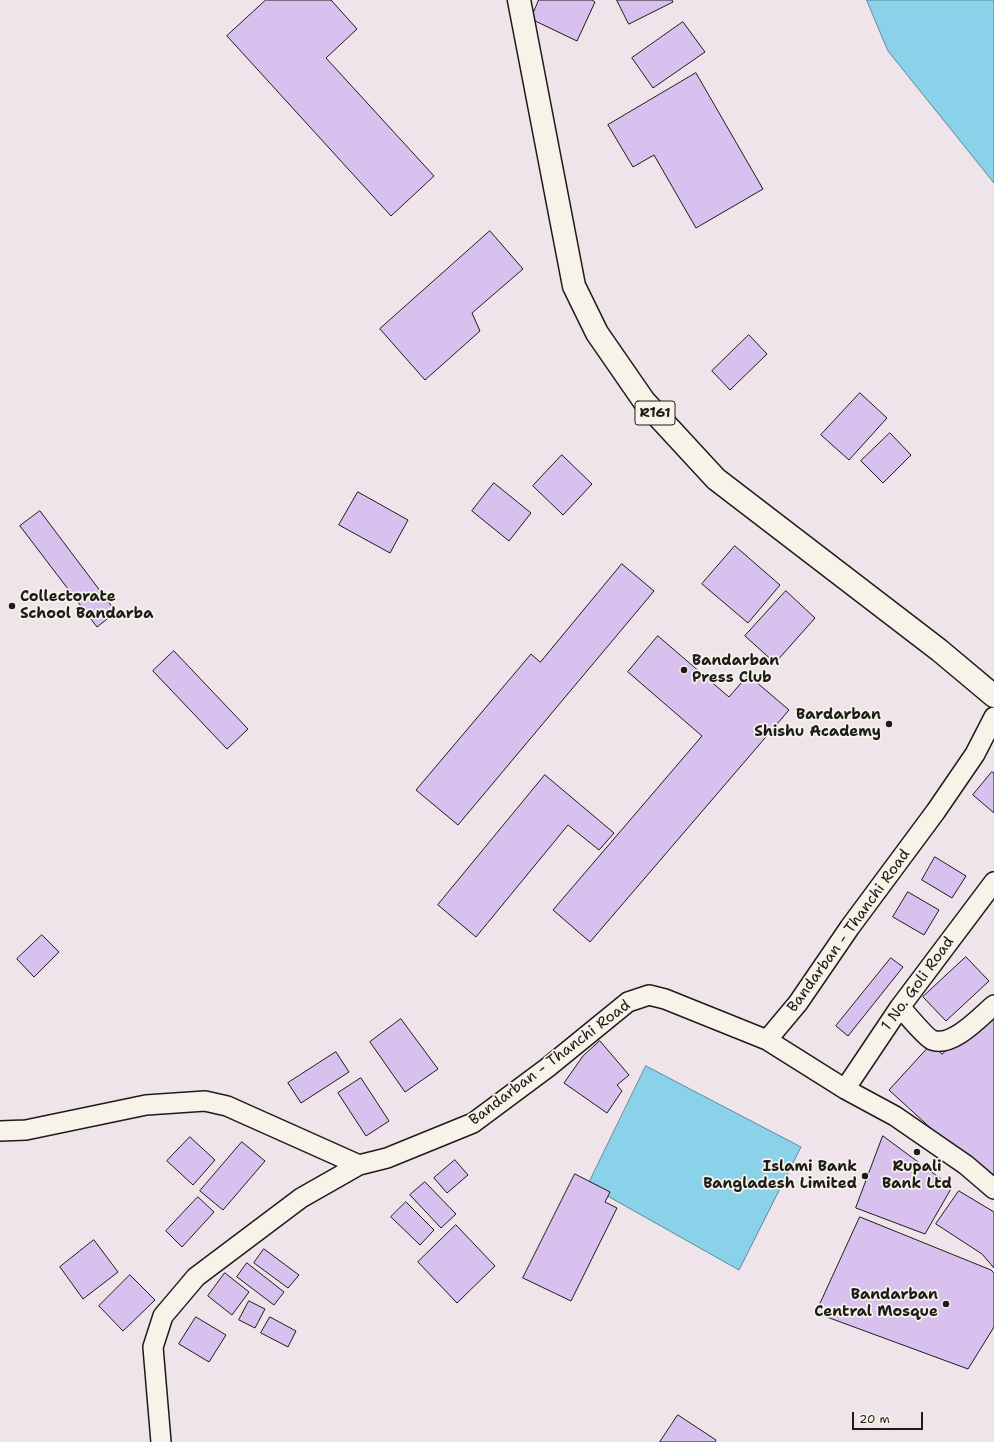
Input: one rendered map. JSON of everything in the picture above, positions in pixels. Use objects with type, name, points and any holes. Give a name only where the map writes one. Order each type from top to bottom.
[{"type":"main road","name":"R161","points":[[519,0],[574,286],[597,333],[618,364],[644,402],[716,480],[939,650],[994,696]]},
{"type":"street","name":"Bandarban - Thanchi Road","points":[[162,1442],[153,1347],[163,1316],[196,1276],[301,1198],[359,1165],[387,1158],[473,1123],[547,1068],[628,1002],[648,995],[665,999],[767,1040],[798,1003],[850,927],[936,811],[975,754],[994,717]]},
{"type":"street","name":"1 No. Goli Road","points":[[846,1089],[900,1007],[994,882]]},
{"type":"street","points":[[900,1007],[931,1040],[940,1041],[950,1040],[961,1033],[994,1005]]},
{"type":"street","points":[[767,1040],[846,1089],[895,1116],[966,1165],[994,1189]]},
{"type":"street","points":[[0,1131],[26,1130],[146,1105],[205,1101],[227,1106],[359,1165]]},
{"type":"water","points":[[867,0],[994,0],[994,183],[888,51]]},
{"type":"water","points":[[646,1066],[801,1147],[739,1270],[588,1185]]},
{"type":"building","points":[[266,0],[331,0],[357,29],[326,58],[434,176],[391,216],[227,36]]},
{"type":"building","points":[[539,0],[592,0],[595,2],[577,41],[531,19]]},
{"type":"building","points":[[617,0],[672,0],[673,2],[629,24]]},
{"type":"building","points":[[683,22],[705,52],[653,88],[632,58]]},
{"type":"building","points":[[696,73],[763,189],[696,228],[654,155],[633,167],[608,125]]},
{"type":"building","points":[[490,231],[523,269],[472,313],[480,331],[425,380],[380,329]]},
{"type":"building","points":[[749,335],[767,354],[730,390],[712,371]]},
{"type":"building","points":[[860,393],[887,418],[849,460],[821,435]]},
{"type":"building","points":[[890,433],[911,455],[883,483],[861,461]]},
{"type":"building","points":[[562,455],[592,484],[563,515],[533,486]]},
{"type":"building","points":[[494,483],[531,513],[509,541],[472,511]]},
{"type":"building","points":[[358,492],[408,520],[390,553],[339,525]]},
{"type":"building","points":[[40,511],[116,612],[97,627],[20,526]]},
{"type":"building","points":[[735,546],[780,585],[748,623],[702,584]]},
{"type":"building","points":[[622,564],[654,591],[458,825],[416,790],[531,654],[540,662]]},
{"type":"building","points":[[786,591],[815,618],[775,663],[745,636]]},
{"type":"building","points":[[658,636],[729,697],[748,675],[789,710],[590,942],[553,910],[702,736],[628,672]]},
{"type":"building","points":[[174,651],[248,729],[227,749],[153,671]]},
{"type":"building","points":[[992,772],[994,773],[994,813],[973,795]]},
{"type":"building","points":[[545,775],[614,833],[599,850],[568,825],[476,937],[438,905]]},
{"type":"building","points":[[935,857],[966,876],[952,898],[922,880]]},
{"type":"building","points":[[908,892],[939,910],[924,935],[893,917]]},
{"type":"building","points":[[42,935],[59,952],[34,977],[17,959]]},
{"type":"building","points":[[966,957],[989,981],[946,1021],[923,997]]},
{"type":"building","points":[[891,958],[903,967],[848,1036],[836,1026]]},
{"type":"building","points":[[994,997],[994,1186],[889,1090],[931,1044],[942,1054]]},
{"type":"building","points":[[401,1019],[438,1069],[405,1092],[370,1042]]},
{"type":"building","points":[[600,1041],[629,1075],[617,1085],[622,1091],[607,1113],[564,1083],[583,1056]]},
{"type":"building","points":[[336,1052],[349,1072],[301,1103],[288,1083]]},
{"type":"building","points":[[361,1078],[389,1121],[366,1136],[338,1093]]},
{"type":"building","points":[[883,1136],[952,1187],[925,1234],[856,1208]]},
{"type":"building","points":[[190,1137],[215,1160],[193,1185],[167,1161]]},
{"type":"building","points":[[242,1142],[265,1161],[223,1210],[200,1191]]},
{"type":"building","points":[[455,1160],[468,1175],[447,1193],[434,1178]]},
{"type":"building","points":[[575,1174],[610,1192],[605,1202],[617,1208],[571,1301],[523,1278]]},
{"type":"building","points":[[425,1182],[456,1214],[441,1228],[410,1195]]},
{"type":"building","points":[[959,1191],[994,1212],[994,1268],[982,1254],[936,1224]]},
{"type":"building","points":[[198,1197],[214,1212],[182,1247],[166,1231]]},
{"type":"building","points":[[406,1202],[434,1230],[420,1245],[391,1217]]},
{"type":"building","points":[[860,1217],[991,1270],[994,1273],[994,1327],[968,1369],[816,1313]]},
{"type":"building","points":[[456,1225],[495,1266],[457,1303],[418,1262]]},
{"type":"building","points":[[94,1240],[118,1272],[83,1299],[60,1267]]},
{"type":"building","points":[[264,1249],[299,1275],[288,1288],[254,1263]]},
{"type":"building","points":[[247,1263],[284,1292],[274,1305],[237,1277]]},
{"type":"building","points":[[225,1273],[249,1292],[232,1315],[208,1296]]},
{"type":"building","points":[[130,1275],[155,1300],[123,1331],[99,1306]]},
{"type":"building","points":[[249,1301],[265,1309],[255,1328],[239,1320]]},
{"type":"building","points":[[196,1317],[226,1335],[209,1362],[179,1344]]},
{"type":"building","points":[[270,1317],[296,1331],[288,1347],[261,1333]]},
{"type":"building","points":[[678,1415],[716,1440],[715,1442],[660,1442]]},
{"type":"place","name":"Collectorate School Bandarba","points":[[12,606]]},
{"type":"place","name":"Bandarban Press Club","points":[[684,670]]},
{"type":"place","name":"Bardarban Shishu Academy","points":[[889,724]]},
{"type":"place","name":"Rupali Bank Ltd","points":[[917,1152]]},
{"type":"place","name":"Islami Bank Bangladesh Limited","points":[[865,1176]]},
{"type":"place","name":"Bandarban Central Mosque","points":[[946,1304]]}]
